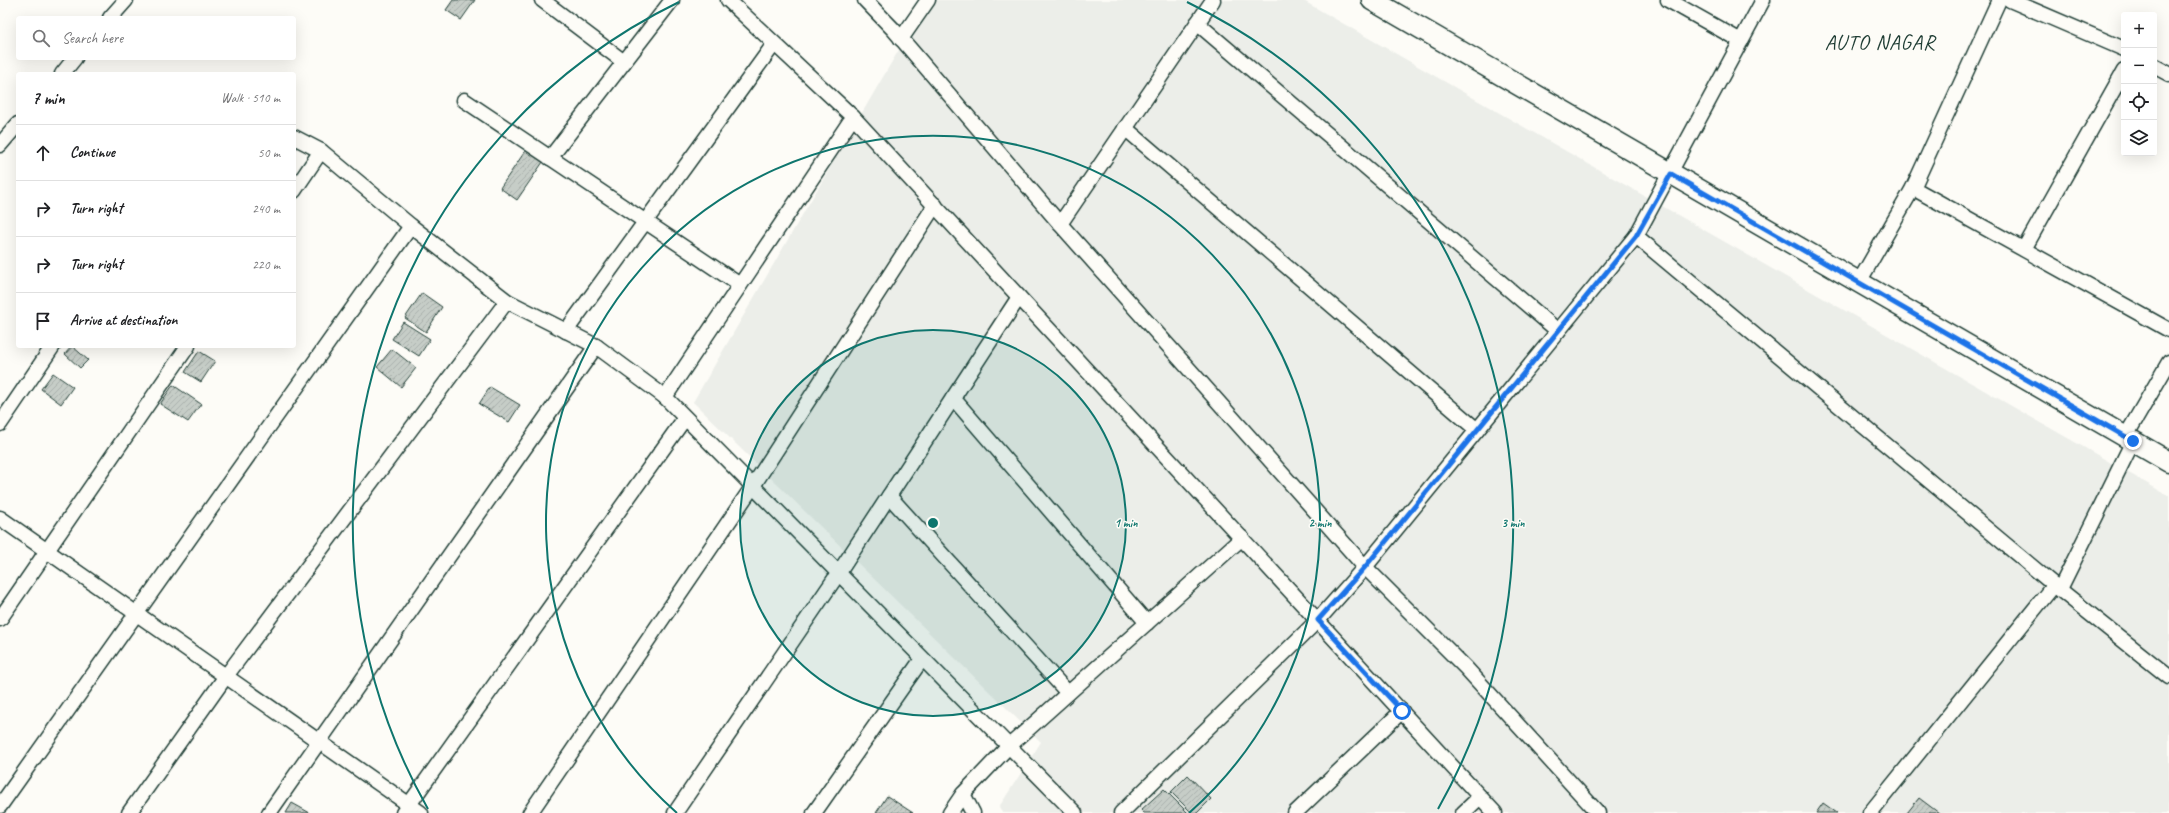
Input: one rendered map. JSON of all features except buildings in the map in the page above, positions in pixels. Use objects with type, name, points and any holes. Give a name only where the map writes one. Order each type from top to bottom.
[{"type":"street","points":[[112,16],[126,0]]},
{"type":"street","points":[[542,0],[624,62]]},
{"type":"street","points":[[550,158],[672,0]]},
{"type":"street","points":[[728,0],[853,117],[1495,813]]},
{"type":"street","points":[[865,0],[901,39],[1060,224],[1365,567],[1466,668],[1598,813]]},
{"type":"street","points":[[901,39],[928,0]]},
{"type":"street","points":[[1060,224],[1213,0]]},
{"type":"street","points":[[1372,0],[2169,462]]},
{"type":"street","points":[[1668,0],[1741,41]]},
{"type":"street","points":[[1122,813],[1318,620],[1365,567],[1636,236],[1671,174],[1763,0]]},
{"type":"street","points":[[1860,282],[1913,188],[1999,0]]},
{"type":"street","points":[[2010,0],[2122,48]]},
{"type":"street","points":[[1197,23],[1558,331]]},
{"type":"street","points":[[566,331],[774,44]]},
{"type":"street","points":[[64,72],[73,60]]},
{"type":"street","points":[[2157,68],[2169,74]]},
{"type":"street","points":[[2024,249],[2121,76]]},
{"type":"street","points":[[464,100],[740,285]]},
{"type":"street","points":[[664,397],[853,117]]},
{"type":"street","points":[[0,145],[16,126]]},
{"type":"street","points":[[1125,128],[1477,430]]},
{"type":"street","points":[[296,138],[321,151],[411,226],[507,301],[596,346],[664,397],[1008,747],[1075,813]]},
{"type":"street","points":[[296,188],[321,151]]},
{"type":"street","points":[[1913,188],[2169,330]]},
{"type":"street","points":[[530,813],[753,486],[935,205]]},
{"type":"street","points":[[0,806],[411,226]]},
{"type":"street","points":[[1636,236],[2057,587],[2169,677]]},
{"type":"street","points":[[675,813],[838,574],[1020,297]]},
{"type":"street","points":[[129,813],[226,676],[507,301]]},
{"type":"street","points":[[269,813],[596,346]]},
{"type":"street","points":[[0,424],[52,348]]},
{"type":"street","points":[[0,620],[187,348]]},
{"type":"street","points":[[1870,813],[2057,587],[2169,362]]},
{"type":"street","points":[[953,398],[1147,623]]},
{"type":"street","points":[[406,809],[685,418]]},
{"type":"street","points":[[889,496],[1068,693]]},
{"type":"street","points":[[0,518],[319,742],[406,809],[421,813]]},
{"type":"street","points":[[950,813],[963,794],[1008,747],[1242,538]]},
{"type":"street","points":[[814,813],[922,659]]},
{"type":"street","points":[[1295,813],[1402,711]]},
{"type":"street","points":[[963,794],[973,813]]},
{"type":"street","points":[[1463,813],[1480,797]]},
{"type":"shaded area","points":[[928,0],[1302,0],[2169,496],[2169,813],[1003,813],[999,807],[1041,742],[693,402]]},
{"type":"district","name":"AUTO NAGAR","points":[[1880,42]]},
{"type":"route","points":[[1402,711],[1318,620],[1365,567],[1636,236],[1671,174],[2133,441]]}]
